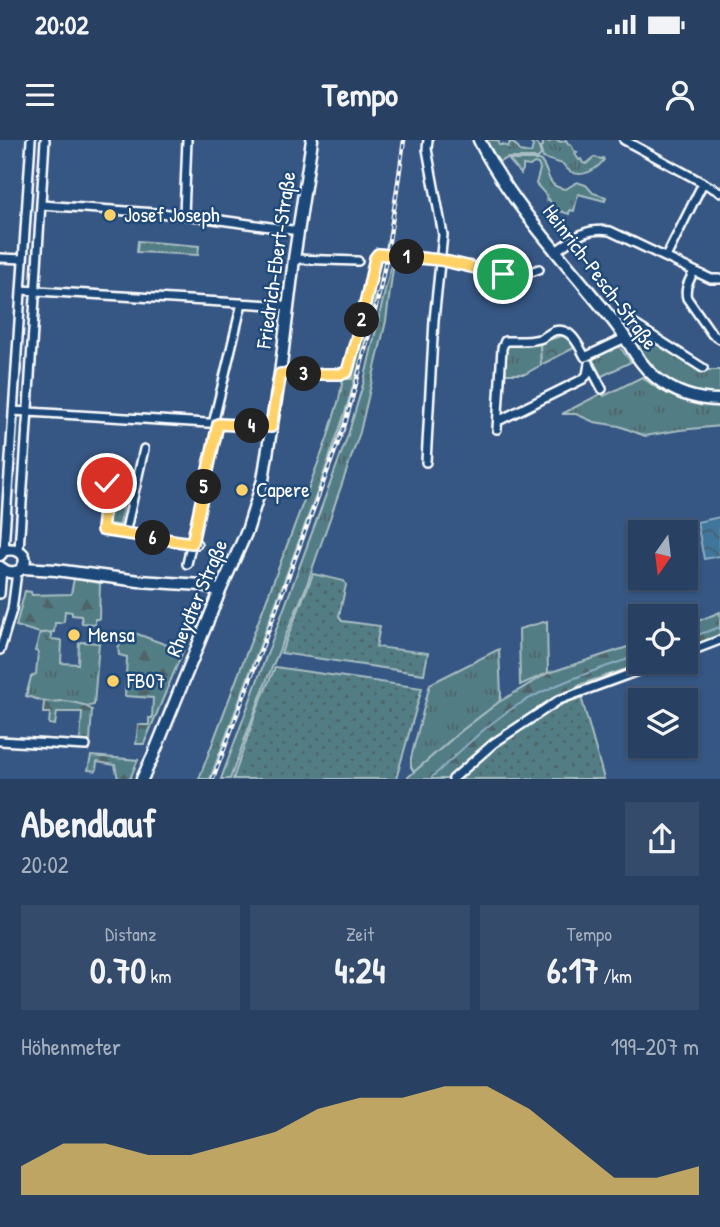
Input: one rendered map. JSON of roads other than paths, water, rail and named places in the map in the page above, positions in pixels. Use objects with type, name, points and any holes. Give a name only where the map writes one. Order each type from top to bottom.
[{"type":"main road","name":"Friedrich-Ebert-Straße","points":[[271,427],[312,140]]},
{"type":"main road","name":"Heinrich-Pesch-Straße","points":[[479,140],[502,178],[556,251],[617,326],[640,361],[665,384],[680,393],[707,400],[720,400]]},
{"type":"main road","name":"Rheydter Straße","points":[[142,779],[247,531],[263,480],[271,427]]},
{"type":"main road","points":[[2,552],[19,550],[23,554],[22,566]]},
{"type":"main road","points":[[1,568],[9,572],[22,566],[44,565],[56,570],[139,581],[202,585],[220,591]]},
{"type":"street","points":[[2,552],[31,140]]},
{"type":"street","points":[[19,550],[45,140]]},
{"type":"street","points":[[184,215],[187,140]]},
{"type":"street","points":[[426,462],[434,320],[443,235],[427,149],[428,140]]},
{"type":"street","points":[[624,140],[637,143],[720,192]]},
{"type":"street","points":[[666,257],[704,183]]},
{"type":"street","points":[[41,205],[184,215],[299,231]]},
{"type":"street","points":[[556,251],[581,234],[598,229],[610,231],[711,279],[720,279]]},
{"type":"street","points":[[280,374],[345,374],[349,371],[375,258],[379,254],[440,260],[507,274],[520,275],[539,268]]},
{"type":"street","points":[[0,258],[23,259]]},
{"type":"street","points":[[295,259],[358,261]]},
{"type":"street","points":[[694,271],[687,286],[687,298],[712,334],[720,339]]},
{"type":"street","points":[[21,290],[289,306]]},
{"type":"street","points":[[187,564],[194,543],[242,303]]},
{"type":"street","name":"Heinrich-Pesch-Straße","points":[[620,316],[703,368]]},
{"type":"street","points":[[587,361],[587,375],[583,379],[497,425],[502,348],[505,341],[540,339],[555,330],[568,332],[574,338],[587,361],[602,389]]},
{"type":"street","points":[[587,361],[625,338]]},
{"type":"street","points":[[13,411],[271,427]]},
{"type":"street","points":[[125,534],[144,449]]},
{"type":"street","points":[[136,486],[107,483],[102,530],[194,543]]},
{"type":"street","points":[[0,650],[22,566]]},
{"type":"street","points":[[0,594],[1,568]]},
{"type":"street","points":[[698,648],[720,640]]},
{"type":"street","points":[[453,779],[494,743],[559,700],[629,674]]},
{"type":"street","points":[[0,741],[86,746]]},
{"type":"water","points":[[720,517],[720,556],[704,559],[698,522]]},
{"type":"waterway","points":[[698,635],[720,627]]},
{"type":"waterway","points":[[430,779],[482,731],[516,706],[561,683],[628,659]]},
{"type":"railway","points":[[213,779],[345,424],[379,294],[404,140]]},
{"type":"place","name":"Josef Joseph","points":[[110,215]]},
{"type":"place","name":"Capere","points":[[242,490]]},
{"type":"place","name":"Mensa","points":[[74,635]]},
{"type":"place","name":"FB07","points":[[113,681]]}]
